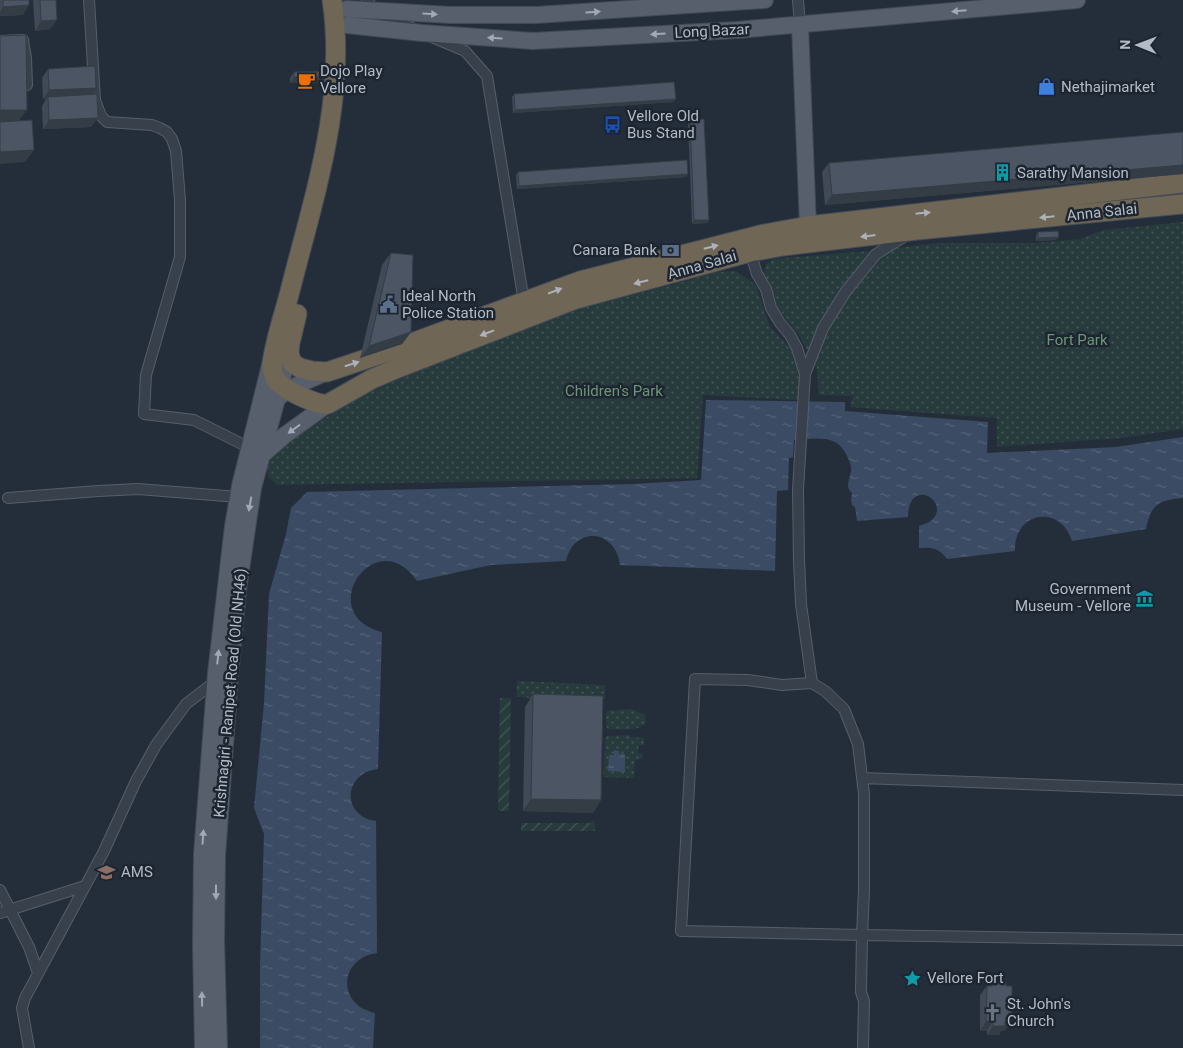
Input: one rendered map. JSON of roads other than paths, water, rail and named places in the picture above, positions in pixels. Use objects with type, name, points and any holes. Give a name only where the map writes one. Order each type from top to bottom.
[{"type":"highway","points":[[290,343],[336,157],[345,106],[343,9]]},
{"type":"highway","points":[[328,404],[314,402],[282,391],[273,373],[273,354],[326,147],[336,67],[335,15],[343,9]]},
{"type":"highway","name":"Anna Salai","points":[[290,343],[289,353],[292,363],[306,370],[327,372],[390,351],[580,281],[764,234],[808,226],[1183,182]]},
{"type":"highway","name":"Anna Salai","points":[[328,404],[372,379],[393,370],[576,299],[750,252],[783,246],[917,230],[1183,204]]},
{"type":"main road","points":[[343,9],[372,6],[452,15],[536,15],[765,0]]},
{"type":"main road","name":"Long Bazar","points":[[343,9],[422,33],[533,41],[737,30],[1078,0]]},
{"type":"main road","points":[[800,25],[808,226]]},
{"type":"main road","points":[[282,391],[290,343]]},
{"type":"main road","name":"Krishnagiri - Ranipet Road (Old NH46)","points":[[219,1048],[216,924],[217,856],[230,676],[238,590],[253,488],[256,452],[273,354]]},
{"type":"main road","points":[[256,452],[266,411],[282,391],[327,372]]},
{"type":"main road","points":[[256,452],[285,435],[328,404]]},
{"type":"main road","name":"Krishnagiri - Ranipet Road (Old NH46)","points":[[203,1048],[202,854],[216,680],[233,526],[238,497],[256,452]]},
{"type":"street","points":[[89,0],[95,100],[101,116],[107,122],[152,125],[160,128],[167,132],[176,150],[180,200],[180,257],[146,375],[144,414],[194,420],[256,452]]},
{"type":"street","points":[[798,0],[800,25]]},
{"type":"street","points":[[372,6],[422,33],[465,50],[487,76],[524,302]]},
{"type":"street","points":[[0,41],[23,40],[27,85]]},
{"type":"street","points":[[812,683],[801,604],[798,490],[805,374],[823,328],[846,291],[876,254],[917,230]]},
{"type":"street","points":[[750,252],[756,274],[766,289],[771,308],[798,348],[805,374]]},
{"type":"street","points":[[8,498],[138,489],[238,497]]},
{"type":"street","points":[[863,1048],[864,1001],[861,992],[862,936],[864,890],[864,794],[858,744],[844,709],[825,691],[812,683],[782,685],[748,680],[695,679],[681,931],[862,936],[1183,940]]},
{"type":"street","points":[[29,1048],[22,1008],[25,998],[107,844],[136,781],[156,744],[172,720],[186,704],[216,680]]},
{"type":"street","points":[[862,778],[1183,790]]},
{"type":"street","points":[[5,912],[85,886]]},
{"type":"street","points":[[0,890],[5,912],[29,947],[38,973]]},
{"type":"water","points":[[706,400],[845,402],[845,411],[988,422],[987,453],[1116,447],[1183,437],[1183,498],[1168,500],[1157,505],[1151,514],[1146,529],[1072,541],[1066,529],[1058,521],[1048,517],[1038,517],[1029,521],[1021,528],[1016,538],[1015,551],[947,559],[941,552],[935,549],[919,548],[919,526],[933,519],[936,513],[937,507],[931,498],[921,495],[915,497],[910,504],[908,517],[857,521],[855,507],[852,505],[851,500],[852,493],[848,488],[851,466],[841,446],[835,442],[822,439],[794,440],[793,457],[789,458],[788,490],[777,491],[775,571],[620,565],[617,553],[611,544],[603,538],[594,536],[577,541],[570,549],[566,561],[491,565],[417,581],[401,565],[384,561],[369,566],[358,577],[352,592],[352,608],[362,622],[382,632],[378,769],[366,772],[358,778],[353,786],[351,795],[352,803],[357,811],[365,817],[376,821],[377,953],[364,957],[355,964],[349,973],[347,982],[349,992],[354,1001],[363,1008],[375,1013],[373,1048],[260,1048],[260,964],[264,834],[254,808],[264,703],[269,594],[286,534],[291,508],[307,492],[633,484],[701,480]]},
{"type":"water","points":[[614,750],[619,751],[619,754],[625,754],[625,772],[608,771],[609,755],[614,755]]},
{"type":"place","name":"Dojo Play Vellore","points":[[306,80]]},
{"type":"place","name":"Nethajimarket","points":[[1047,87]]},
{"type":"place","name":"Vellore Old Bus Stand","points":[[613,125]]},
{"type":"place","name":"Sarathy Mansion","points":[[1003,173]]},
{"type":"place","name":"Canara Bank","points":[[671,250]]},
{"type":"place","name":"Ideal North Police Station","points":[[388,305]]},
{"type":"place","name":"Government Museum - Vellore","points":[[1145,598]]},
{"type":"place","name":"AMS","points":[[107,872]]},
{"type":"place","name":"Vellore Fort","points":[[913,978]]},
{"type":"place","name":"St. John's Church","points":[[993,1013]]},
{"type":"park label","name":"Fort Park","points":[[1077,340]]},
{"type":"park label","name":"Children's Park","points":[[614,391]]}]
